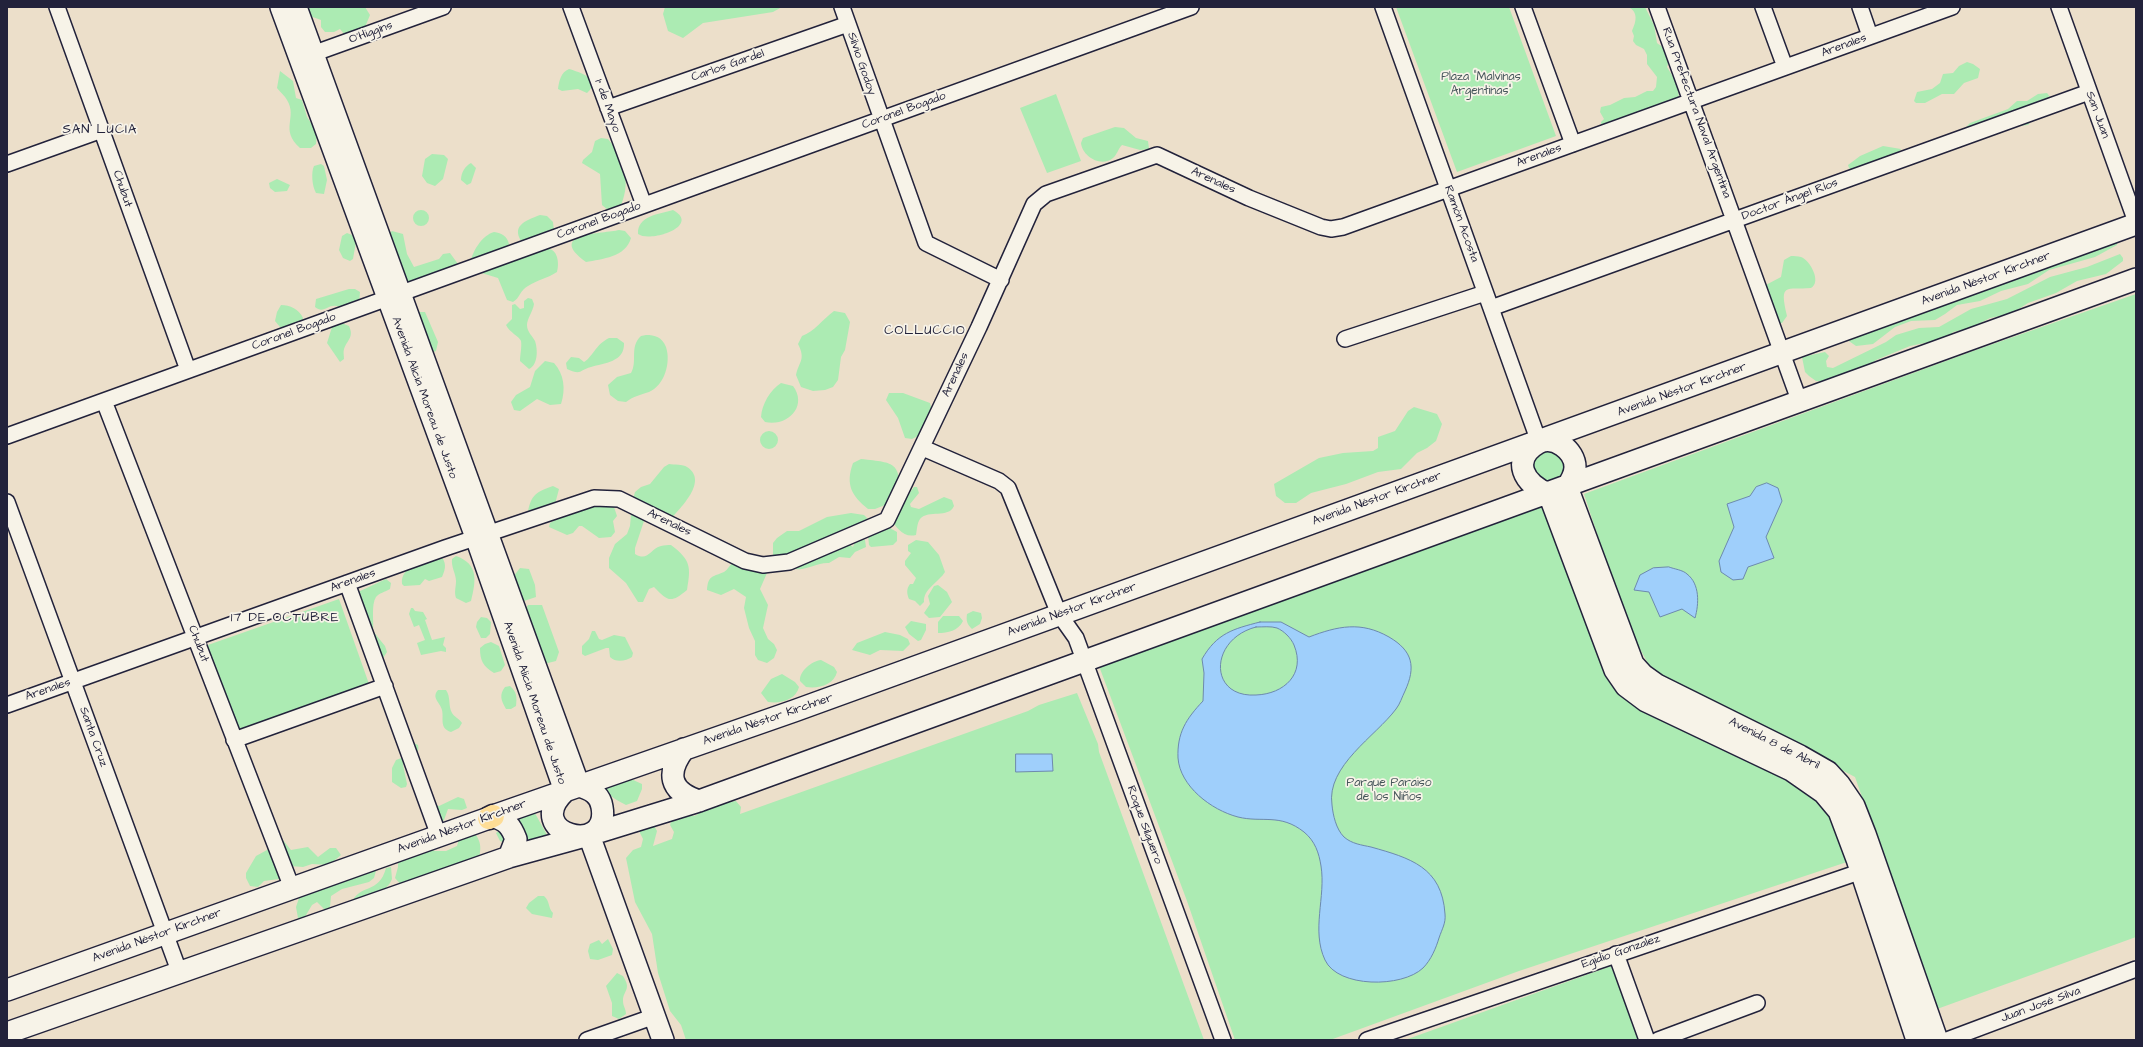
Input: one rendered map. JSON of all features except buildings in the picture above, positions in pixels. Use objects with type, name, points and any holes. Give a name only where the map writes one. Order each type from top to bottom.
[{"type":"main road","name":"Avenida Alicia Moreau de Justo","points":[[281,7],[306,56],[572,788]]},
{"type":"main road","name":"Avenida Alicia Moreau de Justo","points":[[296,7],[306,56]]},
{"type":"main road","name":"Avenida Néstor Kirchner","points":[[7,990],[1539,442],[2136,223]]},
{"type":"main road","points":[[7,1033],[179,971],[509,857],[589,835],[699,801],[1558,490],[1799,400],[2136,279]]},
{"type":"main road","points":[[1553,441],[1564,446],[1572,454],[1574,472],[1558,490],[1538,490],[1530,484],[1523,474],[1524,461],[1529,450],[1539,442],[1553,441]]},
{"type":"main road","name":"Avenida 8 de Abril","points":[[1558,490],[1602,639],[1615,670],[1626,686],[1646,701],[1791,770],[1824,793],[1839,811],[1868,868],[1936,1040]]},
{"type":"main road","points":[[684,749],[675,761],[672,772],[674,783],[676,788],[686,797],[699,801]]},
{"type":"main road","points":[[572,788],[594,792],[602,806],[600,823],[596,830],[589,835],[571,836],[557,826],[554,819],[554,804],[572,788]]},
{"type":"main road","points":[[491,817],[503,820],[510,826],[516,839],[509,857]]},
{"type":"main road","points":[[589,835],[664,1040]]},
{"type":"main road","name":"Avenida 8 de Abril","points":[[1868,868],[1917,1040]]},
{"type":"street","name":"Chubut","points":[[57,7],[188,370]]},
{"type":"street","name":"O'Higgins","points":[[306,56],[443,7]]},
{"type":"street","name":"1° de Mayo","points":[[571,7],[644,205]]},
{"type":"street","name":"Silvio Godoy","points":[[842,7],[926,243],[1001,280]]},
{"type":"street","name":"Coronel Bogado","points":[[7,436],[1191,7]]},
{"type":"street","name":"Ramón Acosta","points":[[1383,7],[1539,442]]},
{"type":"street","points":[[1523,7],[1573,144]]},
{"type":"street","name":"Rua Prefectura Naval Argentina","points":[[1657,7],[1799,400]]},
{"type":"street","points":[[1763,7],[1785,67]]},
{"type":"street","points":[[1860,7],[1870,36]]},
{"type":"street","name":"Arenales","points":[[7,705],[481,535],[594,498],[619,499],[745,561],[763,565],[789,562],[887,520],[1001,280],[1034,204],[1046,194],[1157,155],[1249,198],[1321,227],[1331,229],[1343,227],[1952,7]]},
{"type":"street","name":"San Juan","points":[[2059,7],[2136,223]]},
{"type":"street","name":"Carlos Gardel","points":[[608,108],[848,24]]},
{"type":"street","name":"Doctor Ángel Ríos","points":[[1491,308],[2089,92]]},
{"type":"street","points":[[7,164],[102,130]]},
{"type":"street","points":[[1345,339],[1485,293]]},
{"type":"street","name":"Chubut","points":[[104,401],[292,888]]},
{"type":"street","name":"Roque Silguero","points":[[922,448],[999,481],[1008,488],[1059,614],[1076,638],[1085,661],[1223,1040]]},
{"type":"street","name":"Santa Cruz","points":[[7,502],[179,971]]},
{"type":"street","points":[[347,583],[439,836]]},
{"type":"street","points":[[234,740],[385,686]]},
{"type":"street","name":"Egidio Gonzalez","points":[[1367,1040],[1868,868]]},
{"type":"street","points":[[1616,954],[1647,1040]]},
{"type":"street","name":"Juan José Silva","points":[[1947,1040],[2136,969]]},
{"type":"street","points":[[1658,1040],[1757,1003]]},
{"type":"street","points":[[587,1040],[655,1016]]},
{"type":"green space","points":[[303,7],[365,7],[370,15],[363,32],[345,35],[340,29],[334,32],[325,32],[321,27],[321,20],[310,16]]},
{"type":"green space","points":[[665,7],[782,7],[773,12],[703,23],[683,38],[668,31],[663,14]]},
{"type":"green space","name":"Plaza \"Malvinas Argentinas\"","points":[[1396,7],[1509,7],[1556,136],[1457,172]]},
{"type":"green space","points":[[1628,7],[1645,7],[1654,25],[1657,43],[1667,53],[1669,59],[1667,67],[1678,85],[1679,100],[1628,118],[1625,116],[1601,126],[1601,122],[1604,119],[1600,112],[1601,107],[1610,105],[1624,98],[1635,97],[1647,91],[1653,91],[1656,87],[1657,77],[1647,64],[1647,55],[1644,49],[1636,45],[1633,41],[1634,36],[1632,31],[1636,18],[1634,12]]},
{"type":"green space","points":[[1967,62],[1980,69],[1978,78],[1964,83],[1954,94],[1942,94],[1925,103],[1916,103],[1914,101],[1917,92],[1932,89],[1940,83],[1943,74],[1953,73],[1959,66]]},
{"type":"green space","points":[[569,69],[583,74],[591,80],[591,88],[587,93],[578,89],[562,91],[558,89],[562,75]]},
{"type":"green space","points":[[280,71],[293,81],[296,98],[302,100],[307,117],[317,132],[316,144],[311,148],[300,148],[291,135],[290,106],[286,98],[277,88]]},
{"type":"green space","points":[[2047,93],[2051,98],[2028,125],[1961,132],[1970,123],[2008,109],[2017,101],[2027,101],[2038,94]]},
{"type":"green space","points":[[1056,94],[1081,161],[1047,173],[1020,108]]},
{"type":"green space","points":[[1115,127],[1124,128],[1136,138],[1148,141],[1149,149],[1140,150],[1122,145],[1113,158],[1103,162],[1088,156],[1082,148],[1081,143],[1083,138]]},
{"type":"green space","points":[[601,138],[608,139],[614,147],[619,155],[625,172],[626,182],[623,200],[619,209],[609,211],[602,205],[600,174],[582,163],[583,160],[592,152],[595,141]]},
{"type":"green space","points":[[1883,146],[1901,149],[1897,155],[1855,172],[1849,168],[1848,165],[1860,156]]},
{"type":"green space","points":[[432,154],[444,155],[448,159],[443,179],[435,186],[427,183],[422,176],[425,159]]},
{"type":"green space","points":[[471,163],[476,168],[471,183],[467,185],[461,180],[461,177],[465,168]]},
{"type":"green space","points":[[321,164],[324,166],[327,180],[324,194],[316,193],[312,179],[314,166]]},
{"type":"green space","points":[[277,179],[290,185],[287,191],[275,192],[270,188],[269,183]]},
{"type":"green space","points":[[418,210],[424,210],[429,215],[427,224],[424,226],[418,226],[413,221],[413,215]]},
{"type":"green space","points":[[673,210],[680,216],[681,222],[678,227],[662,235],[644,236],[638,234],[641,223],[645,220]]},
{"type":"green space","points":[[540,215],[547,216],[553,222],[554,231],[524,245],[518,233],[521,225],[524,222]]},
{"type":"green space","points":[[619,230],[625,231],[631,238],[624,249],[613,256],[586,262],[575,252],[572,245],[574,240],[582,236]]},
{"type":"green space","points":[[392,231],[403,234],[407,254],[414,267],[439,259],[443,254],[450,253],[458,264],[452,281],[412,295],[385,238]]},
{"type":"green space","points":[[494,232],[502,234],[509,244],[507,249],[519,255],[529,256],[542,250],[551,250],[558,259],[557,272],[525,288],[513,302],[507,300],[498,278],[475,271],[470,265],[472,255],[478,245],[485,237]]},
{"type":"green space","points":[[347,233],[352,235],[356,242],[353,259],[350,261],[343,258],[339,250],[342,236]]},
{"type":"green space","points":[[2113,239],[2117,242],[2117,245],[2095,257],[2049,270],[2028,284],[2001,291],[1980,301],[1957,305],[1935,320],[1911,321],[1895,327],[1873,344],[1856,346],[1846,339]]},
{"type":"green space","points":[[2120,254],[2123,261],[2106,274],[2077,281],[2056,293],[2028,303],[2011,314],[1990,318],[1971,328],[1953,332],[1949,338],[1910,346],[1876,360],[1863,370],[1824,382],[1816,381],[1805,372],[1802,357],[1825,352],[1829,356],[1826,361],[1827,367],[1833,368],[1886,342],[1896,335],[1919,328],[1939,327],[1971,309],[2007,299],[2050,277],[2087,267]]},
{"type":"green space","points":[[1791,256],[1801,257],[1808,262],[1814,271],[1815,281],[1811,288],[1790,289],[1784,293],[1787,316],[1782,323],[1779,323],[1762,287],[1781,277],[1784,260]]},
{"type":"green space","points":[[349,289],[355,289],[360,292],[359,303],[345,310],[335,306],[322,310],[315,307],[316,299]]},
{"type":"green space","points":[[2136,294],[2136,937],[1937,1009],[1855,777],[1651,669],[1627,625],[1584,494],[1973,351]]},
{"type":"green space","points":[[528,298],[532,299],[534,304],[527,327],[535,341],[537,349],[536,361],[529,369],[520,361],[520,339],[509,330],[506,325],[512,319],[512,305],[515,304],[520,309],[524,308],[524,301]]},
{"type":"green space","points":[[281,305],[297,310],[303,318],[302,323],[287,331],[280,327],[275,321],[277,312]]},
{"type":"green space","points":[[834,311],[845,313],[850,322],[845,350],[841,357],[838,380],[833,387],[825,390],[813,391],[801,387],[796,375],[802,357],[798,344],[802,336]]},
{"type":"green space","points":[[419,312],[425,312],[438,342],[436,351],[428,355],[416,317]]},
{"type":"green space","points":[[339,322],[349,326],[351,333],[344,349],[344,359],[340,362],[327,343],[332,327]]},
{"type":"green space","points":[[646,335],[658,337],[666,347],[668,359],[663,379],[655,389],[649,392],[634,397],[626,402],[618,401],[610,395],[608,385],[617,377],[631,373],[634,364],[635,345],[641,336]]},
{"type":"green space","points":[[609,338],[617,338],[624,343],[621,354],[613,361],[587,368],[580,372],[567,369],[566,363],[571,357],[579,358],[584,362],[597,347]]},
{"type":"green space","points":[[545,361],[554,363],[562,377],[564,387],[561,404],[550,405],[537,399],[520,411],[514,410],[511,402],[516,395],[530,387],[535,371]]},
{"type":"green space","points":[[781,383],[793,386],[797,393],[797,407],[788,418],[773,423],[765,422],[761,417],[765,402],[773,389]]},
{"type":"green space","points":[[889,393],[903,393],[930,403],[932,411],[924,433],[912,439],[905,438],[898,418],[886,400]]},
{"type":"green space","points":[[1414,407],[1437,414],[1442,424],[1436,441],[1417,453],[1401,469],[1378,472],[1346,484],[1311,493],[1296,503],[1285,503],[1276,496],[1274,484],[1319,458],[1343,453],[1373,451],[1378,448],[1378,437],[1395,431],[1408,411]]},
{"type":"green space","points":[[765,431],[773,431],[778,436],[776,447],[773,449],[765,449],[760,444],[760,436]]},
{"type":"green space","points":[[1542,446],[1566,457],[1565,476],[1542,487],[1529,461]]},
{"type":"green space","points":[[861,459],[882,462],[894,467],[899,478],[900,499],[875,509],[868,509],[854,495],[850,484],[851,471],[853,463]]},
{"type":"green space","points":[[669,464],[687,467],[693,473],[695,479],[694,487],[686,501],[671,519],[649,519],[644,521],[635,548],[635,554],[643,557],[663,545],[671,545],[678,550],[688,564],[689,575],[687,590],[673,599],[669,599],[654,587],[649,589],[643,602],[638,602],[626,583],[609,568],[609,558],[615,544],[627,534],[630,526],[632,503],[635,492],[641,487],[650,484],[664,467]]},
{"type":"green space","points":[[553,486],[559,489],[554,508],[537,520],[528,512],[531,501],[536,494]]},
{"type":"green space","points":[[914,487],[917,487],[919,493],[910,504],[911,507],[919,509],[944,497],[952,500],[954,506],[947,512],[924,516],[919,521],[916,535],[911,536],[904,534],[890,518]]},
{"type":"green space","points":[[583,503],[613,504],[617,516],[613,521],[615,532],[611,537],[599,538],[582,526],[579,526],[573,533],[567,535],[549,527],[550,523]]},
{"type":"green space","name":"Parque Paraiso de los Niños","points":[[1544,506],[1618,692],[1640,710],[1788,779],[1815,799],[1831,816],[1847,862],[1519,971],[1330,1040],[1235,1040],[1187,901],[1099,666],[1367,570],[1375,564],[1398,559],[1451,539],[1462,532],[1479,526],[1489,526]]},
{"type":"green space","points":[[851,513],[864,515],[868,519],[866,525],[775,562],[773,555],[773,543],[787,531],[799,531],[827,517]]},
{"type":"green space","points":[[888,527],[897,532],[897,541],[893,545],[871,547],[869,545],[868,535]]},
{"type":"green space","points":[[856,538],[865,540],[866,547],[855,552],[850,558],[839,557],[829,563],[803,569],[796,569],[796,566],[848,543],[853,547]]},
{"type":"green space","points":[[916,540],[928,542],[939,555],[945,572],[926,593],[924,602],[920,606],[908,597],[908,588],[910,584],[913,584],[916,578],[905,565],[905,561],[911,553],[908,551],[908,545]]},
{"type":"green space","points":[[439,554],[445,562],[442,577],[429,581],[425,579],[420,585],[404,586],[402,584],[402,578],[409,568],[414,564]]},
{"type":"green space","points":[[456,556],[469,564],[474,574],[475,580],[471,601],[466,603],[455,596],[456,578],[452,559]]},
{"type":"green space","points":[[733,563],[765,571],[767,573],[760,589],[768,605],[763,628],[768,639],[774,644],[777,650],[774,658],[767,663],[758,660],[755,655],[755,641],[749,628],[744,608],[746,597],[734,589],[721,595],[707,590],[710,579],[725,571]]},
{"type":"green space","points":[[520,568],[529,569],[535,585],[536,597],[524,601],[513,591],[513,577]]},
{"type":"green space","points":[[386,579],[391,583],[390,589],[376,597],[374,600],[373,609],[373,631],[385,646],[387,652],[381,661],[358,592]]},
{"type":"green space","points":[[938,585],[947,592],[952,602],[940,617],[929,618],[924,613],[930,604],[928,596],[934,586]]},
{"type":"green space","points":[[339,599],[369,684],[236,731],[205,646]]},
{"type":"green space","points":[[528,605],[542,605],[559,652],[556,661],[540,665],[521,616]]},
{"type":"green space","points":[[411,608],[415,611],[423,612],[427,619],[425,620],[432,640],[445,637],[443,645],[446,648],[446,652],[441,651],[421,655],[417,643],[425,640],[419,625],[414,627],[409,614]]},
{"type":"green space","points":[[973,611],[981,613],[982,618],[980,624],[972,629],[967,622],[967,614]]},
{"type":"green space","points":[[943,616],[959,616],[963,621],[956,629],[952,631],[938,633],[938,622]]},
{"type":"green space","points":[[481,617],[487,618],[491,622],[490,634],[486,638],[481,638],[476,627],[477,622]]},
{"type":"green space","points":[[911,621],[926,624],[926,630],[921,640],[918,641],[909,634],[905,627]]},
{"type":"green space","points":[[592,631],[595,631],[599,639],[602,640],[614,635],[625,637],[633,653],[632,657],[627,660],[618,661],[612,659],[610,657],[609,648],[585,656],[582,654],[582,646],[589,639]]},
{"type":"green space","points":[[885,632],[900,635],[908,639],[910,644],[903,651],[880,650],[870,655],[852,650],[857,643]]},
{"type":"green space","points":[[491,642],[499,646],[505,665],[501,671],[494,673],[483,663],[480,653],[480,648]]},
{"type":"green space","points":[[821,660],[834,667],[837,672],[833,680],[820,687],[806,687],[800,681],[800,677],[810,664]]},
{"type":"green space","points":[[782,674],[795,682],[799,687],[795,695],[782,702],[768,702],[761,693],[771,679]]},
{"type":"green space","points":[[510,686],[516,695],[516,706],[511,709],[506,709],[501,695],[505,687]]},
{"type":"green space","points":[[438,690],[446,690],[452,713],[462,723],[459,728],[451,732],[443,726],[442,710],[435,695]]},
{"type":"green space","points":[[1077,693],[1098,744],[1099,752],[1204,1040],[686,1040],[681,1025],[670,1011],[658,973],[652,934],[635,902],[626,858],[633,850],[641,847],[643,839],[639,831],[642,823],[652,822],[657,831],[653,846],[672,839],[674,832],[670,825],[673,817],[687,812],[693,816],[697,815],[701,806],[736,801],[741,807],[740,814],[1028,711],[1039,705]]},
{"type":"green space","points":[[412,742],[418,745],[418,749],[416,754],[407,760],[403,765],[407,784],[406,787],[401,788],[392,782],[392,768],[396,760],[404,757]]},
{"type":"green space","points":[[631,779],[642,784],[642,789],[637,801],[626,805],[612,797],[607,791],[604,783]]},
{"type":"green space","points":[[427,782],[432,792],[430,804],[439,806],[458,797],[464,799],[467,808],[462,810],[448,809],[444,820],[440,824],[414,791],[414,786]]},
{"type":"green space","points":[[531,806],[547,835],[533,855],[500,841],[496,833]]},
{"type":"green space","points":[[473,831],[480,844],[479,858],[475,868],[402,886],[395,878],[398,867],[398,855],[426,843],[434,851],[446,851],[457,846],[460,835]]},
{"type":"green space","points":[[278,834],[291,850],[308,847],[318,857],[330,848],[336,848],[341,855],[329,865],[312,864],[303,867],[290,866],[279,879],[264,881],[258,887],[250,886],[246,878],[246,873],[256,856],[267,850]]},
{"type":"green space","points":[[377,867],[374,878],[369,882],[342,889],[331,896],[330,907],[325,910],[317,902],[312,905],[303,920],[298,918],[296,907],[300,895]]},
{"type":"green space","points":[[391,867],[392,879],[381,892],[352,903],[359,893],[379,882],[386,868]]},
{"type":"green space","points":[[538,896],[544,896],[546,898],[553,913],[552,918],[532,914],[526,908],[529,903]]},
{"type":"green space","points":[[608,939],[613,949],[612,955],[598,960],[590,959],[588,951],[590,944],[599,940],[602,944]]},
{"type":"green space","points":[[1611,966],[1639,1040],[1405,1040]]},
{"type":"green space","points":[[617,973],[623,976],[627,984],[623,997],[623,1004],[626,1014],[619,1019],[612,1016],[612,1003],[606,986]]},
{"type":"water","points":[[1767,483],[1778,488],[1782,501],[1766,537],[1774,558],[1748,567],[1743,579],[1733,580],[1721,572],[1719,561],[1734,527],[1727,504],[1750,496],[1756,487]]},
{"type":"water","points":[[1669,567],[1685,573],[1694,583],[1698,601],[1695,618],[1682,609],[1660,617],[1649,592],[1634,590],[1640,575],[1653,568]]},
{"type":"water","points":[[1260,622],[1281,622],[1309,637],[1340,628],[1359,627],[1379,632],[1389,637],[1397,642],[1408,654],[1411,674],[1400,703],[1387,719],[1354,752],[1344,765],[1337,777],[1332,791],[1332,805],[1337,826],[1344,837],[1357,844],[1385,851],[1411,861],[1422,867],[1431,875],[1438,885],[1443,898],[1445,914],[1444,923],[1431,958],[1423,968],[1413,975],[1386,982],[1371,982],[1343,976],[1332,969],[1325,960],[1319,937],[1322,878],[1318,852],[1311,839],[1304,832],[1287,822],[1279,820],[1247,819],[1228,814],[1208,803],[1184,778],[1178,758],[1179,741],[1187,720],[1203,701],[1204,673],[1202,659],[1214,643],[1226,633]],"holes":[[[1256,627],[1277,628],[1282,631],[1291,640],[1297,655],[1295,673],[1290,680],[1275,691],[1256,695],[1240,693],[1229,687],[1223,678],[1220,667],[1223,655],[1229,643],[1241,633]]]},
{"type":"water","points":[[1016,754],[1052,754],[1053,771],[1016,772]]},
{"type":"district","name":"SAN LUCIA","points":[[100,130]]},
{"type":"district","name":"COLLUCCIO","points":[[925,331]]},
{"type":"district","name":"17 DE OCTUBRE","points":[[285,618]]}]
